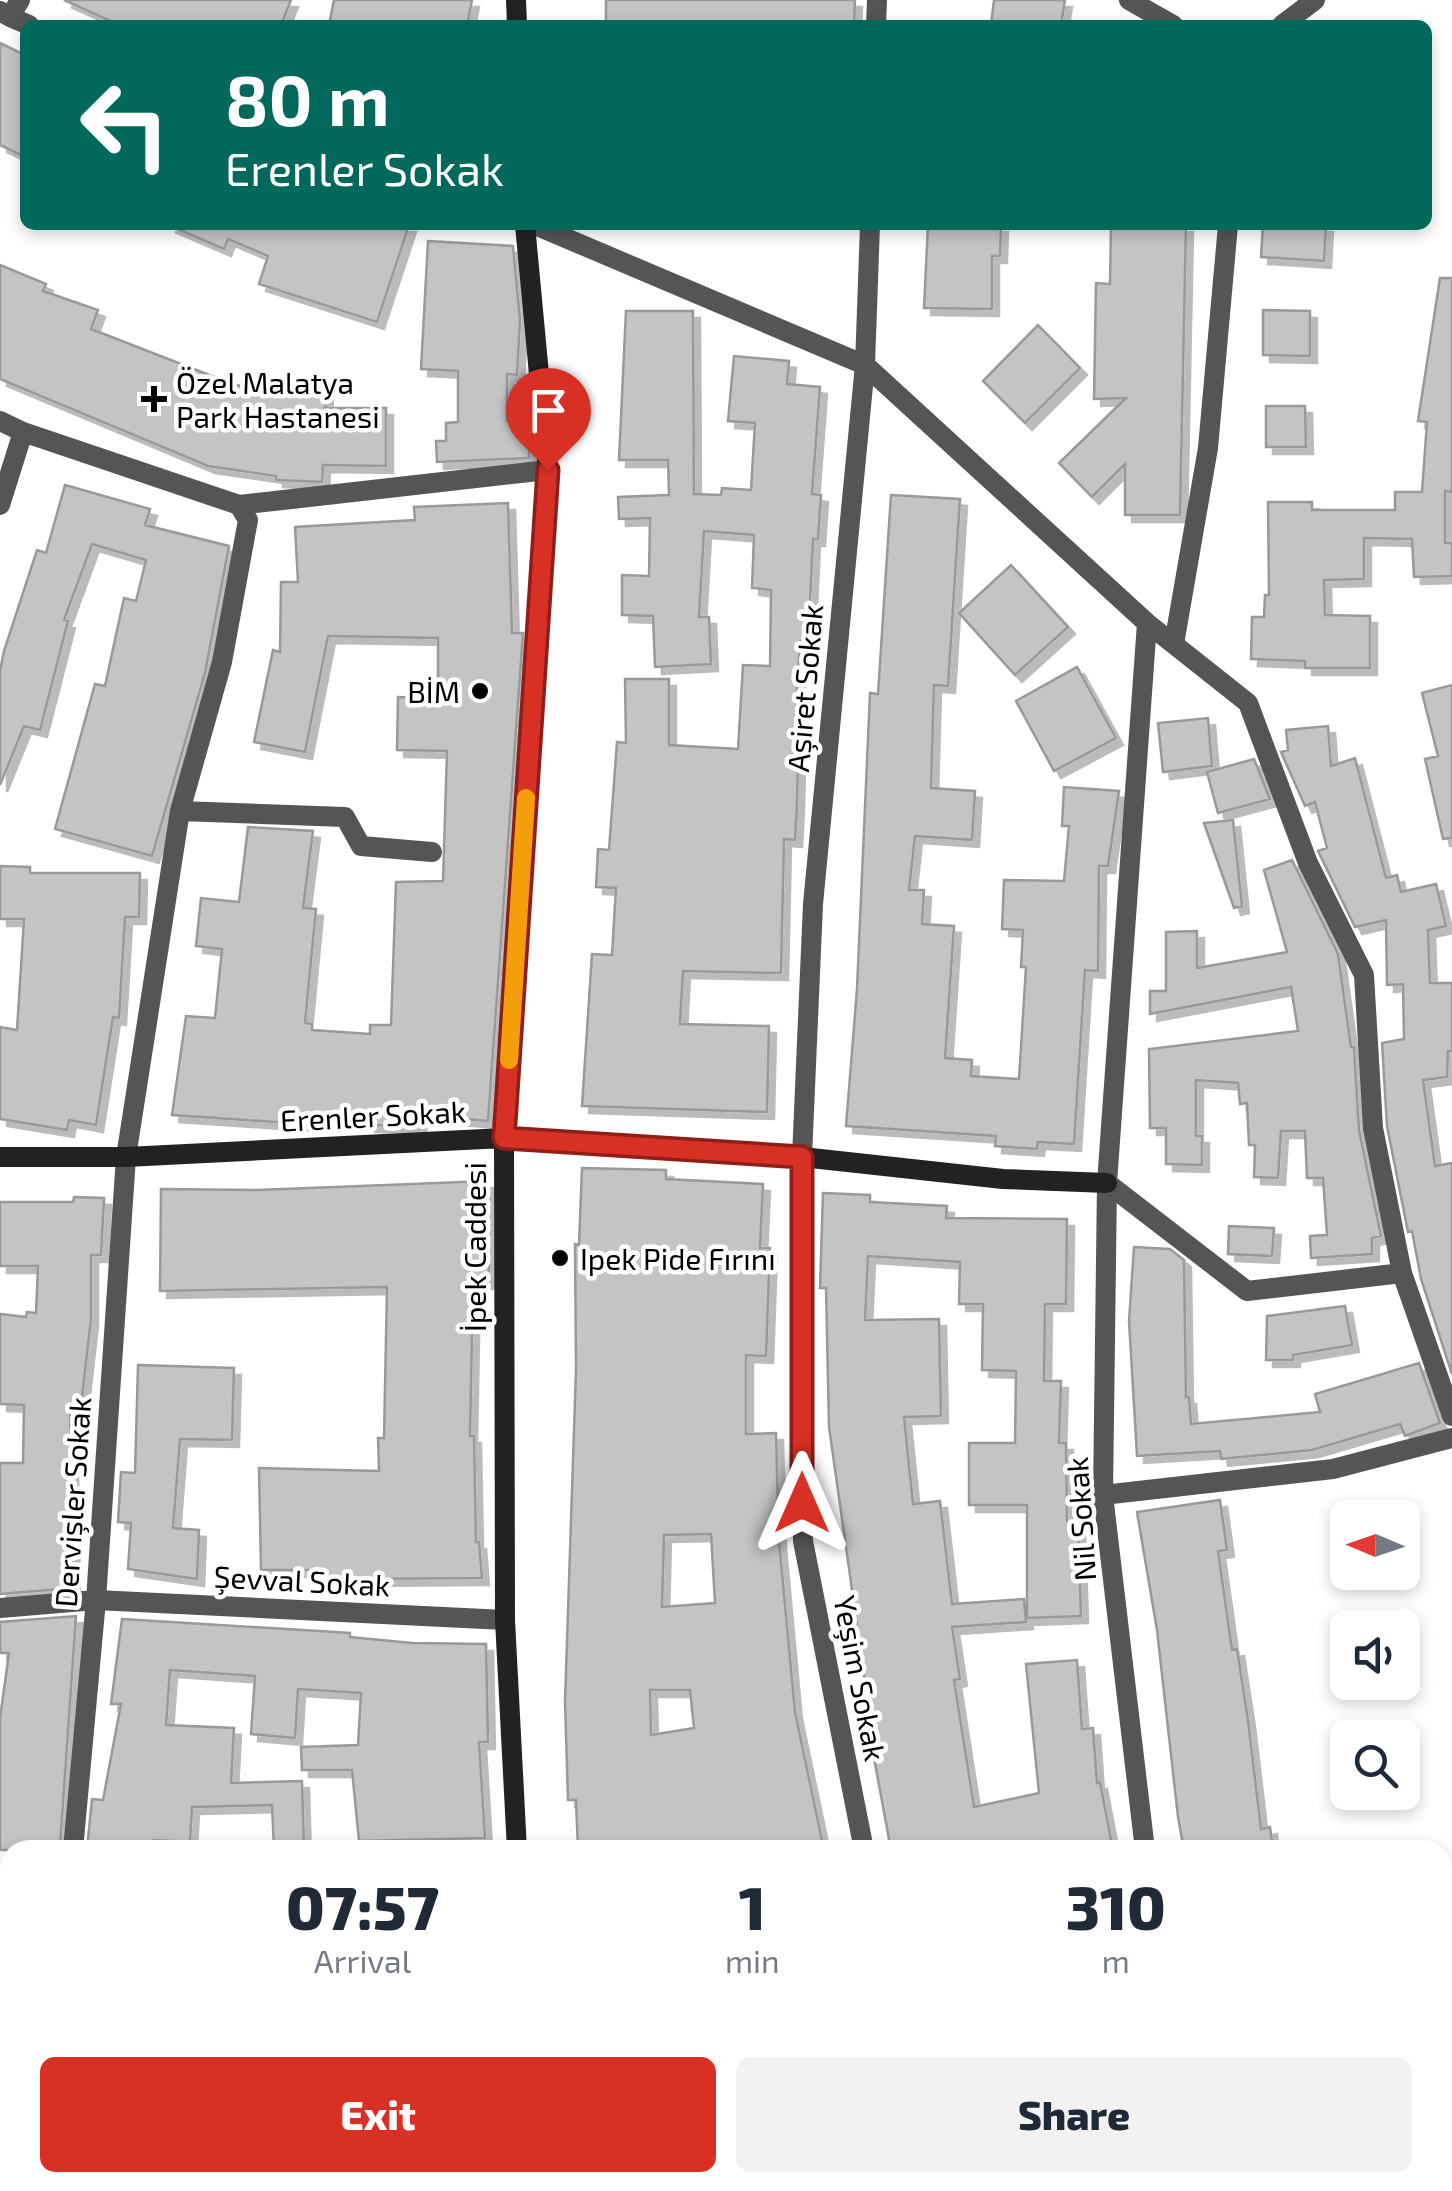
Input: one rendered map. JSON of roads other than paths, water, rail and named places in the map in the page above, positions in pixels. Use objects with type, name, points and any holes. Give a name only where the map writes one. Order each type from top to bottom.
[{"type":"main road","name":"İpek Caddesi","points":[[517,1840],[506,1620],[504,1138],[548,470],[525,230]]},
{"type":"main road","name":"Erenler Sokak","points":[[0,1157],[126,1158],[504,1138],[802,1157],[1003,1179],[1107,1183]]},
{"type":"street","points":[[1130,0],[1164,20]]},
{"type":"street","points":[[1289,20],[1315,0]]},
{"type":"street","points":[[547,230],[866,364],[1147,624],[1248,702],[1308,863],[1364,975],[1373,1128],[1402,1274],[1452,1416]]},
{"type":"street","name":"Aşiret Sokak","points":[[802,1157],[814,904],[866,364],[870,230]]},
{"type":"street","points":[[1174,644],[1208,448],[1228,230]]},
{"type":"street","points":[[0,420],[23,432],[238,506],[548,470]]},
{"type":"street","points":[[0,506],[23,432]]},
{"type":"street","name":"Dervişler Sokak","points":[[74,1840],[96,1600],[126,1158],[180,811],[222,662],[248,520],[238,506]]},
{"type":"street","name":"Nil Sokak","points":[[1144,1840],[1103,1495],[1107,1183],[1147,624]]},
{"type":"street","points":[[180,811],[344,817],[361,846],[432,852]]},
{"type":"street","name":"Yeşim Sokak","points":[[802,1157],[802,1541],[862,1840]]},
{"type":"street","points":[[1107,1183],[1247,1291],[1402,1274]]},
{"type":"street","points":[[1103,1495],[1333,1469],[1452,1438]]},
{"type":"street","name":"Şevval Sokak","points":[[0,1608],[96,1600],[506,1620]]},
{"type":"place","name":"Özel Malatya Park Hastanesi","points":[[154,399]]},
{"type":"place","name":"BİM","points":[[480,691]]},
{"type":"place","name":"Ipek Pide Fırını","points":[[560,1258]]}]
